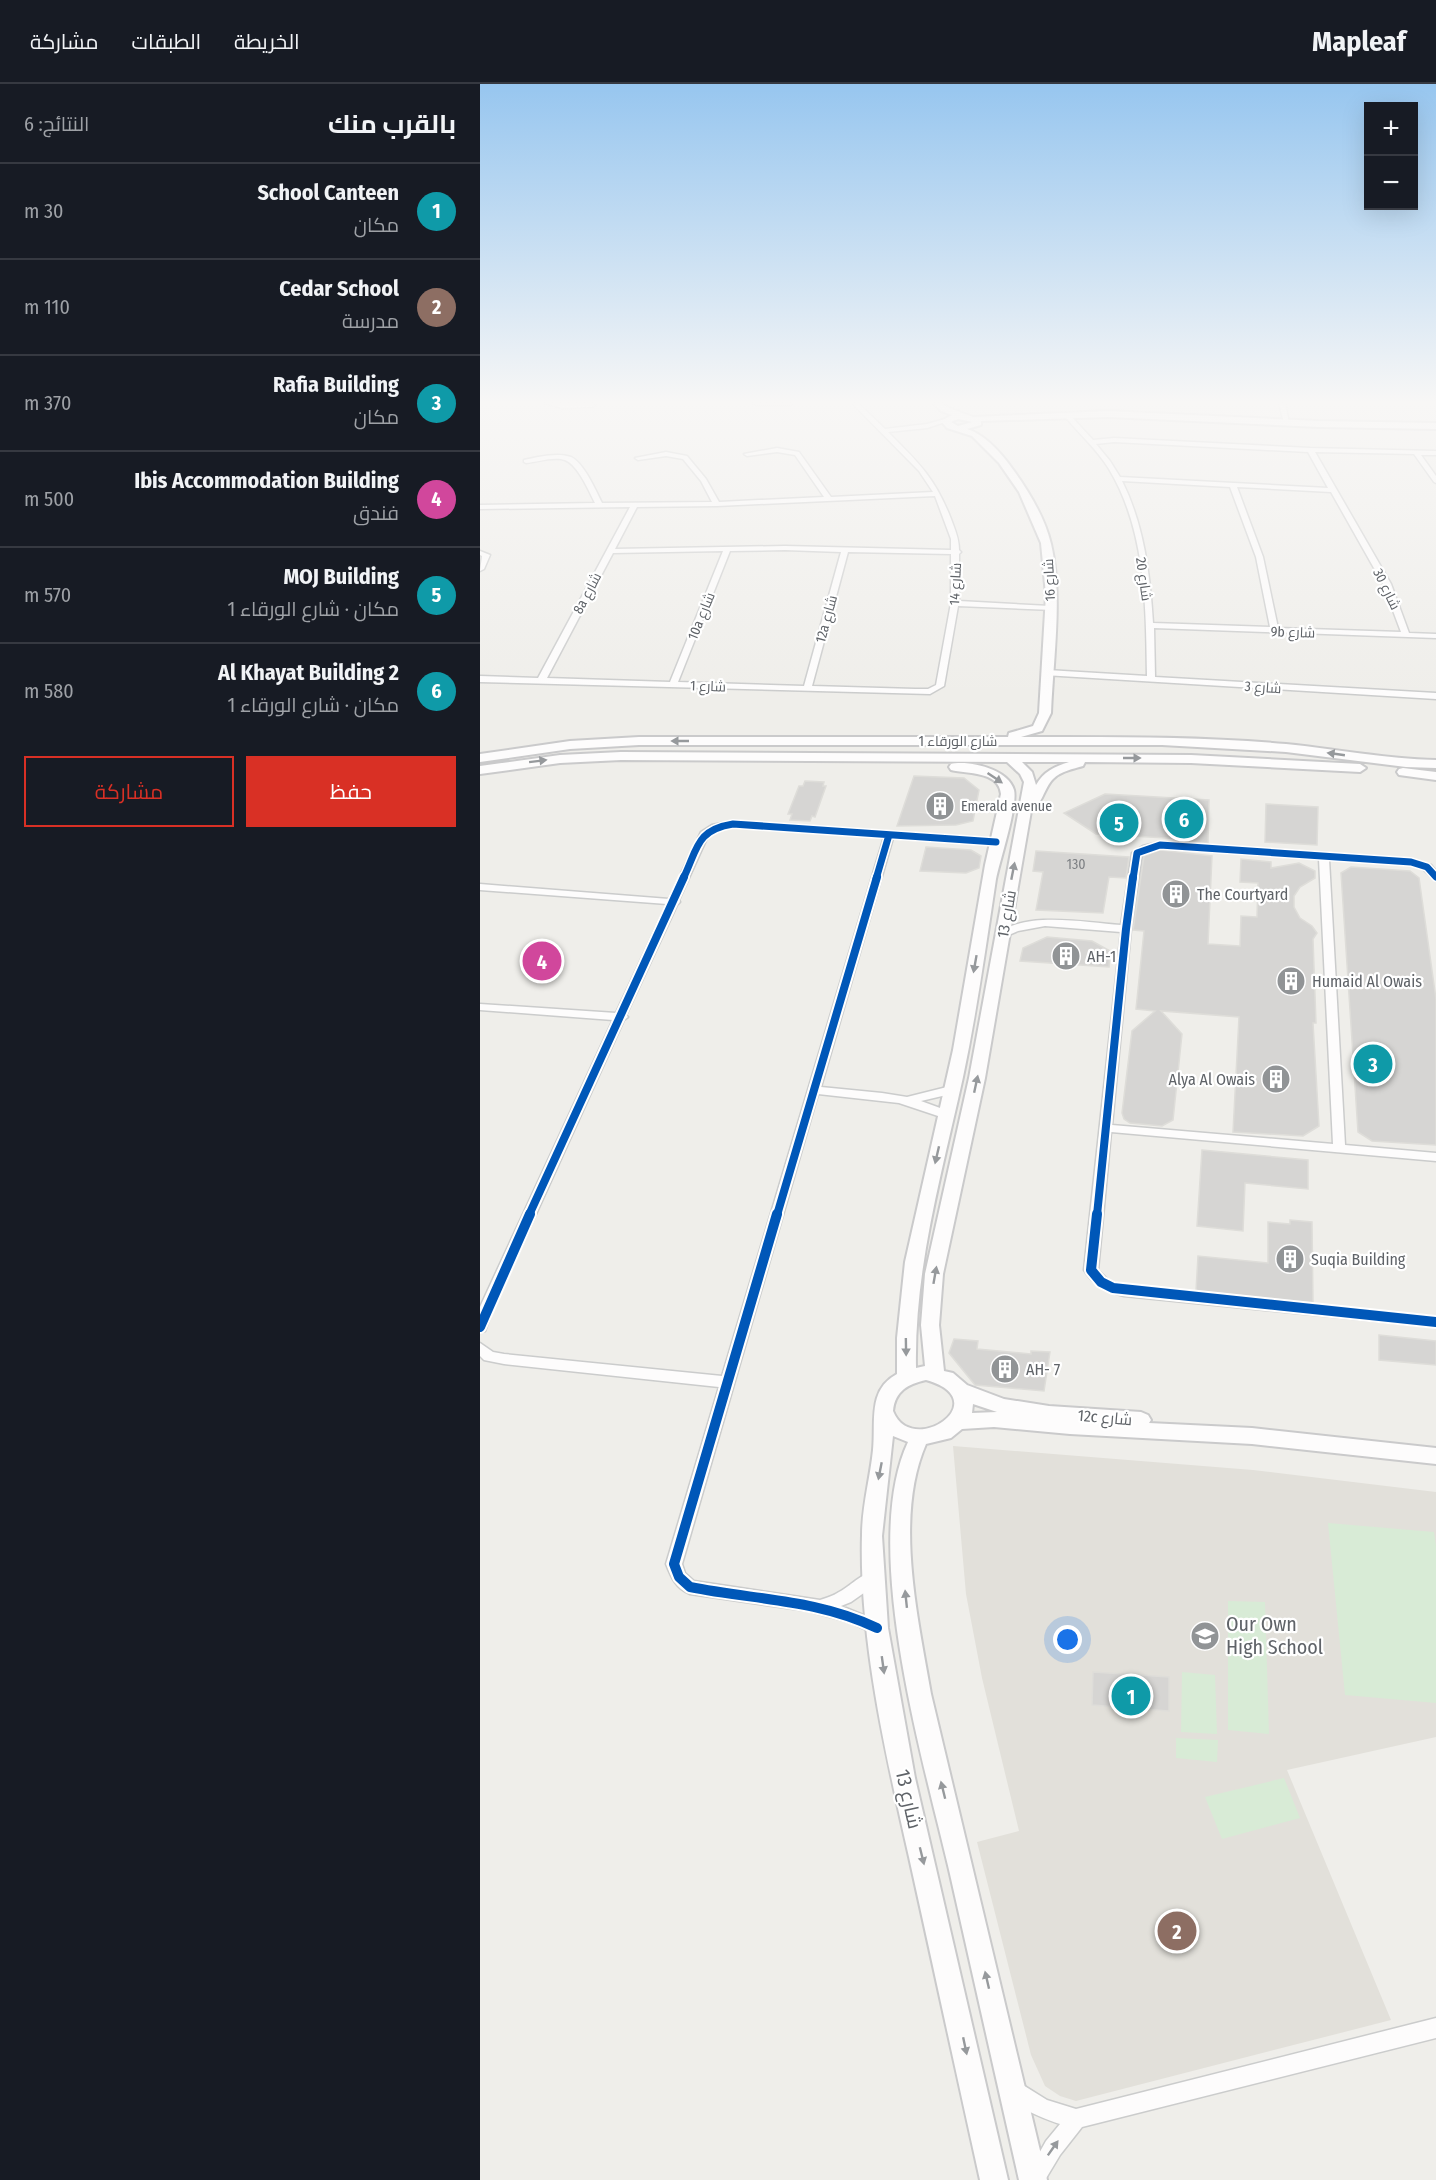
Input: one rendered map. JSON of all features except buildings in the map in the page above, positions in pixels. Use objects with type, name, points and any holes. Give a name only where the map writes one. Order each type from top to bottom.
[{"type":"street","points":[[598,501],[600,506]]},
{"type":"street","points":[[483,507],[634,506],[789,501]]},
{"type":"street","name":"شارع 14","points":[[936,689],[942,683],[955,603],[957,552],[955,539],[941,501]]},
{"type":"street","name":"شارع 16","points":[[1029,501],[1046,543],[1050,606],[1046,713],[1053,728],[1079,737],[1139,740]]},
{"type":"street","name":"شارع 20","points":[[1127,501],[1143,561],[1150,625],[1150,680]]},
{"type":"street","points":[[1239,501],[1261,555],[1269,586],[1275,631]]},
{"type":"street","name":"شارع 30","points":[[1339,501],[1387,584],[1406,635]]},
{"type":"street","name":"8a شارع","points":[[541,681],[634,506]]},
{"type":"street","points":[[609,551],[728,548],[957,552]]},
{"type":"street","name":"10a شارع","points":[[674,685],[728,548]]},
{"type":"street","name":"12a شارع","points":[[807,689],[845,549]]},
{"type":"street","points":[[480,569],[486,559],[481,553]]},
{"type":"street","points":[[955,603],[1050,606]]},
{"type":"street","name":"9b شارع","points":[[1150,625],[1436,636]]},
{"type":"street","name":"شارع 3","points":[[1047,675],[1436,696]]},
{"type":"street","name":"شارع 1","points":[[480,679],[915,692],[936,689]]},
{"type":"street","points":[[965,741],[1029,732],[1041,725],[1046,713]]},
{"type":"street","points":[[710,740],[758,746],[971,747],[989,750],[1011,758]]},
{"type":"street","name":"شارع الورقاء 1","points":[[480,758],[570,745],[639,741],[1139,740],[1286,748],[1412,768]]},
{"type":"street","name":"شارع الورقاء 1","points":[[480,770],[538,761],[591,757],[772,756],[1260,761],[1412,768]]},
{"type":"street","name":"شارع 13","points":[[772,756],[838,764],[962,767],[984,772],[1000,781],[1008,792],[996,842],[951,1090],[908,1293],[907,1376]]},
{"type":"street","name":"شارع 13","points":[[935,1374],[930,1325],[932,1291],[977,1078],[1006,907],[1025,812],[1029,779],[1024,768],[1011,758]]},
{"type":"street","points":[[1025,812],[1034,802],[1049,776],[1062,768],[1097,758]]},
{"type":"street","points":[[1412,768],[1436,766]]},
{"type":"street","points":[[1412,768],[1436,778]]},
{"type":"street","points":[[480,1327],[486,1309],[675,902],[704,834],[715,827],[734,824],[996,842]]},
{"type":"street","points":[[877,1628],[846,1613],[824,1606],[690,1587],[679,1577],[674,1564],[889,835]]},
{"type":"street","points":[[1436,877],[1431,870],[1418,864],[1160,845],[1146,848],[1136,857],[1126,929],[1091,1270],[1097,1281],[1124,1291],[1436,1322]]},
{"type":"street","points":[[1323,856],[1339,1149]]},
{"type":"street","points":[[480,887],[675,902]]},
{"type":"street","points":[[1006,907],[1018,917],[1038,923],[1126,929]]},
{"type":"street","points":[[1002,935],[1018,927],[1038,923]]},
{"type":"street","points":[[480,1007],[622,1017]]},
{"type":"street","points":[[814,1090],[902,1100],[926,1105],[946,1115]]},
{"type":"street","points":[[902,1100],[933,1096],[951,1090]]},
{"type":"street","points":[[1107,1128],[1436,1157]]},
{"type":"street","points":[[480,1348],[489,1356],[504,1359],[727,1382]]},
{"type":"street","points":[[935,1374],[950,1380],[961,1391],[965,1407],[958,1422],[945,1432],[920,1436],[897,1429],[884,1413],[883,1406],[887,1391],[907,1376],[935,1374]]},
{"type":"street","name":"12c شارع","points":[[961,1391],[984,1401],[1018,1409],[1203,1427],[1251,1436]]},
{"type":"street","name":"شارع 13","points":[[884,1413],[884,1451],[873,1522],[873,1578],[877,1628],[903,1778],[994,2180]]},
{"type":"street","name":"12c شارع","points":[[958,1422],[994,1419],[1070,1426],[1251,1436],[1436,1456]]},
{"type":"street","name":"شارع 13","points":[[920,1436],[905,1469],[902,1504],[903,1570],[911,1640],[920,1694],[1034,2180]]},
{"type":"street","points":[[824,1606],[844,1597],[873,1578]]},
{"type":"street","points":[[1013,2087],[1042,2108],[1076,2119],[1436,2028]]},
{"type":"street","points":[[1034,2180],[1053,2148],[1076,2119]]},
{"type":"shaded area","name":"Our Own High School","points":[[953,1446],[1253,1470],[1436,1492],[1436,1737],[1287,1770],[1391,2020],[1076,2101],[1060,2096],[1045,2086],[1031,2055],[977,1842],[1019,1831],[982,1678],[966,1594]]},
{"type":"green space","points":[[1328,1523],[1434,1532],[1436,1546],[1436,1703],[1345,1695]]},
{"type":"green space","points":[[1228,1601],[1265,1602],[1269,1734],[1228,1730]]},
{"type":"green space","points":[[1182,1672],[1215,1675],[1217,1734],[1181,1732]]},
{"type":"green space","points":[[1176,1738],[1218,1740],[1217,1762],[1176,1758]]},
{"type":"green space","points":[[1284,1778],[1300,1818],[1222,1839],[1205,1797]]},
{"type":"cycle path","points":[[480,1327],[486,1309],[704,834],[715,827],[733,824],[996,842]]},
{"type":"cycle path","points":[[877,1628],[854,1617],[808,1604],[690,1587],[679,1577],[674,1564],[889,835]]},
{"type":"cycle path","points":[[1436,877],[1427,867],[1411,862],[1160,845],[1137,853],[1126,929],[1091,1270],[1104,1285],[1124,1291],[1436,1322]]},
{"type":"place","name":"Emerald avenue","points":[[940,806]]},
{"type":"place","name":"Al Khayat Building 2","points":[[1184,819]]},
{"type":"place","name":"MOJ Building","points":[[1119,823]]},
{"type":"place","name":"The Courtyard","points":[[1176,894]]},
{"type":"place","name":"AH-1","points":[[1066,956]]},
{"type":"place","name":"Ibis Accommodation Building","points":[[542,961]]},
{"type":"place","name":"Humaid Al Owais","points":[[1291,981]]},
{"type":"place","name":"Rafia Building","points":[[1373,1064]]},
{"type":"place","name":"Alya Al Owais","points":[[1276,1079]]},
{"type":"place","name":"Suqia Building","points":[[1290,1259]]},
{"type":"place","name":"AH- 7","points":[[1005,1369]]},
{"type":"place","name":"Our Own High School","points":[[1205,1636]]},
{"type":"place","name":"School Canteen","points":[[1131,1696]]},
{"type":"place","name":"Cedar School","points":[[1177,1931]]}]
